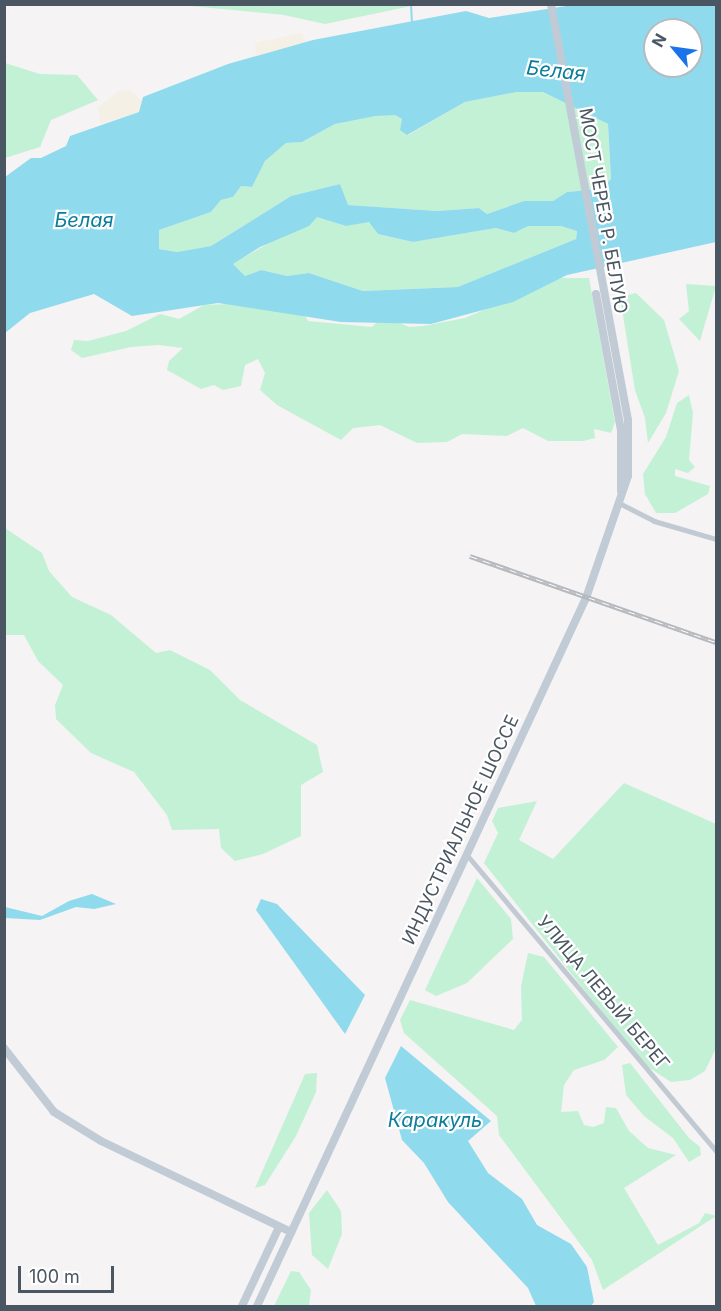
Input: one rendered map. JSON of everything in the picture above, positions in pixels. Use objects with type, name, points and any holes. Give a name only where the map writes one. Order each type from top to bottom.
[{"type":"main road","name":"МОСТ ЧЕРЕЗ Р. БЕЛУЮ","points":[[551,4],[613,353]]},
{"type":"main road","points":[[596,294],[621,430],[621,504]]},
{"type":"main road","name":"ИНДУСТРИАЛЬНОЕ ШОССЕ","points":[[257,1306],[586,598],[621,504],[628,476],[628,420],[613,353]]},
{"type":"main road","points":[[4,1048],[54,1112],[101,1141],[291,1232]]},
{"type":"main road","points":[[242,1306],[279,1227]]},
{"type":"street","points":[[621,504],[654,520],[717,539]]},
{"type":"street","name":"УЛИЦА ЛЕВЫЙ БЕРЕГ","points":[[466,854],[717,1151]]},
{"type":"green space","points":[[181,5],[416,5],[325,24],[284,15]]},
{"type":"green space","points":[[5,63],[40,74],[77,75],[98,100],[51,120],[40,147],[5,158]]},
{"type":"green space","points":[[517,92],[543,92],[608,124],[611,179],[601,189],[567,192],[553,201],[524,201],[487,214],[479,208],[437,211],[347,205],[340,184],[291,196],[211,246],[177,252],[159,249],[159,230],[211,212],[221,200],[233,197],[241,186],[252,187],[265,161],[286,143],[302,142],[335,124],[375,115],[395,115],[402,119],[408,135],[465,102]]},
{"type":"green space","points":[[317,216],[346,226],[369,221],[378,234],[413,242],[496,228],[514,233],[527,226],[561,226],[577,230],[576,239],[459,287],[363,291],[309,273],[287,276],[261,270],[245,276],[232,264]]},
{"type":"green space","points":[[560,278],[589,278],[615,422],[611,433],[594,429],[595,438],[583,441],[548,441],[523,428],[507,436],[462,434],[447,442],[417,443],[380,425],[353,428],[341,440],[277,405],[260,390],[265,373],[258,359],[245,365],[241,386],[223,390],[214,385],[201,389],[167,370],[169,361],[183,348],[158,345],[131,347],[82,358],[71,350],[74,340],[88,341],[126,331],[160,314],[179,319],[204,305],[228,304],[247,297],[300,306],[308,321],[372,327],[380,319],[390,319],[409,327],[423,326],[465,318]]},
{"type":"green space","points":[[686,284],[716,286],[700,341],[679,319],[689,311]]},
{"type":"green space","points":[[636,293],[664,320],[679,371],[666,413],[648,443],[645,418],[635,390],[620,297]]},
{"type":"green space","points":[[689,395],[693,413],[689,460],[695,467],[688,473],[675,469],[675,476],[710,486],[708,494],[675,513],[656,513],[645,494],[643,474],[666,437],[677,403]]},
{"type":"green space","points":[[5,528],[42,553],[49,571],[72,597],[111,615],[156,653],[170,650],[210,670],[240,700],[317,745],[323,772],[301,785],[301,836],[263,854],[235,861],[221,848],[219,829],[172,830],[167,815],[134,772],[91,753],[56,719],[55,705],[63,685],[38,661],[24,635],[5,635]]},
{"type":"green space","points":[[624,783],[716,824],[716,1048],[705,1071],[690,1080],[671,1082],[642,1063],[484,863],[498,833],[492,821],[498,808],[537,801],[519,840],[553,859]]},
{"type":"green space","points":[[477,878],[511,919],[513,939],[467,983],[436,996],[425,990]]},
{"type":"green space","points":[[528,953],[544,957],[618,1047],[604,1060],[574,1070],[564,1085],[561,1112],[578,1111],[584,1125],[593,1127],[604,1123],[606,1107],[616,1108],[629,1131],[648,1148],[676,1155],[624,1188],[658,1245],[699,1223],[705,1213],[716,1216],[603,1290],[592,1260],[499,1135],[497,1116],[404,1033],[400,1020],[410,1000],[514,1030],[522,1020],[521,986]]},
{"type":"green space","points":[[630,1063],[689,1138],[700,1147],[701,1155],[689,1162],[673,1138],[644,1116],[626,1095],[622,1065]]},
{"type":"green space","points":[[317,1073],[316,1092],[296,1136],[265,1185],[255,1188],[305,1074]]},
{"type":"green space","points":[[327,1190],[341,1211],[342,1234],[328,1269],[312,1255],[309,1213]]},
{"type":"green space","points":[[291,1271],[299,1272],[311,1290],[309,1306],[274,1306]]},
{"type":"sand","points":[[301,33],[307,42],[256,56],[255,43]]},
{"type":"sand","points":[[130,90],[142,101],[139,112],[101,124],[98,107],[119,91]]},
{"type":"water","name":"Белая","points":[[573,5],[716,5],[716,242],[567,275],[513,302],[431,324],[341,322],[218,303],[132,316],[94,294],[30,313],[5,333],[5,177],[31,158],[41,158],[66,146],[70,136],[139,112],[143,97],[228,64],[313,40],[466,11],[489,18]],"holes":[[[517,92],[543,92],[608,124],[611,179],[601,189],[567,192],[553,201],[524,201],[487,214],[479,208],[437,211],[348,205],[340,184],[291,196],[211,246],[177,252],[159,249],[159,230],[211,212],[221,200],[233,197],[241,186],[252,187],[265,161],[286,143],[302,142],[335,124],[375,116],[395,115],[402,119],[400,130],[407,135],[465,102]],[[317,217],[346,226],[369,222],[378,234],[413,242],[496,228],[514,233],[528,226],[561,226],[577,231],[576,239],[458,287],[363,291],[309,273],[287,276],[261,270],[245,276],[233,264],[260,247],[309,226]]]},
{"type":"water","points":[[92,894],[116,904],[94,909],[76,907],[40,920],[5,918],[5,907],[42,916],[69,901]]},
{"type":"water","points":[[261,899],[277,904],[365,995],[345,1034],[256,910]]},
{"type":"water","name":"Каракуль","points":[[401,1046],[491,1121],[468,1141],[488,1173],[522,1199],[537,1225],[571,1244],[587,1267],[594,1302],[591,1306],[536,1306],[528,1288],[448,1202],[424,1163],[402,1140],[385,1078]]},
{"type":"waterway","points":[[411,4],[412,22]]},
{"type":"railway","points":[[470,556],[716,642]]}]
